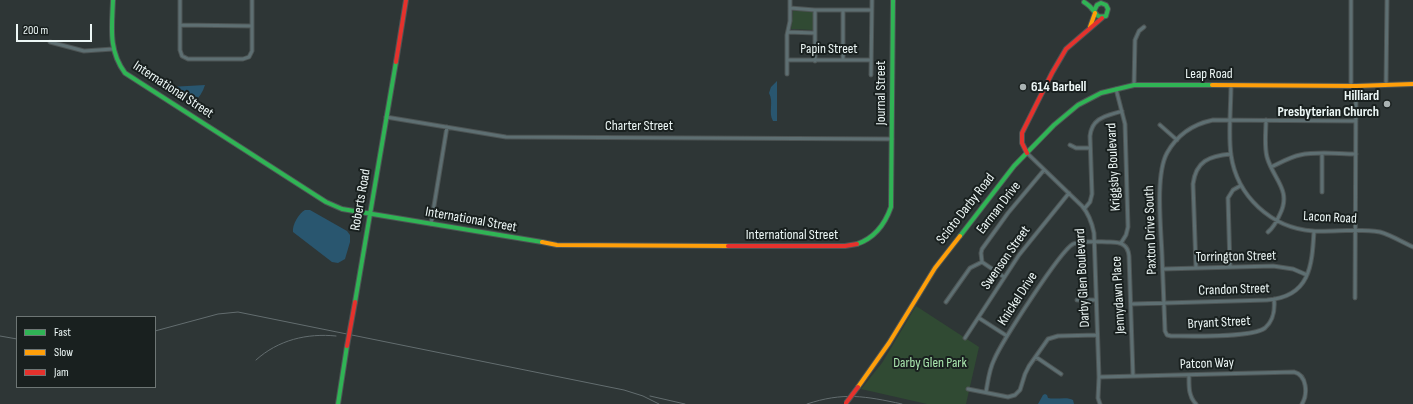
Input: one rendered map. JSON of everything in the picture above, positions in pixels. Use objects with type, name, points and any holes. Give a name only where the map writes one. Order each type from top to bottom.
[{"type":"street","name":"International Street","points":[[113,0],[113,49],[121,68],[130,76],[326,202],[342,209],[557,245],[845,246],[865,241],[874,236],[880,230],[890,213],[892,187]]},
{"type":"street","points":[[180,0],[180,50],[182,56],[188,59],[243,59],[249,57],[252,51],[252,0]]},
{"type":"street","name":"Roberts Road","points":[[338,404],[406,0]]},
{"type":"street","points":[[787,74],[790,0]]},
{"type":"street","points":[[871,75],[872,0]]},
{"type":"street","name":"Journal Street","points":[[892,187],[893,0]]},
{"type":"street","points":[[1089,29],[1094,12],[1098,4],[1103,0]]},
{"type":"street","points":[[1028,153],[1024,148],[1021,137],[1027,122],[1066,49],[1074,40],[1107,14],[1107,0]]},
{"type":"street","points":[[1351,0],[1351,86]]},
{"type":"street","points":[[1386,85],[1387,0]]},
{"type":"street","points":[[1082,1],[1104,4],[1107,7]]},
{"type":"street","points":[[1082,1],[1098,17],[1102,18]]},
{"type":"street","points":[[790,8],[815,10],[872,10]]},
{"type":"street","points":[[815,10],[815,61]]},
{"type":"street","points":[[843,10],[843,60]]},
{"type":"street","points":[[180,25],[252,26]]},
{"type":"street","points":[[1134,85],[1135,40],[1139,31],[1144,27]]},
{"type":"street","points":[[788,32],[815,33]]},
{"type":"street","points":[[50,42],[84,51],[113,49]]},
{"type":"street","name":"Papin Street","points":[[787,60],[871,60]]},
{"type":"street","name":"Leap Road","points":[[1028,153],[1052,127],[1071,110],[1093,97],[1116,89],[1134,85],[1356,86],[1413,84]]},
{"type":"street","name":"Lacon Road","points":[[1231,85],[1231,154],[1234,170],[1240,186],[1252,202],[1262,211],[1288,226],[1314,231],[1373,231],[1384,233],[1413,247]]},
{"type":"street","points":[[1356,86],[1356,298]]},
{"type":"street","name":"Kriggsby Boulevard","points":[[1116,89],[1125,124],[1128,227],[1126,235],[1121,243]]},
{"type":"street","points":[[1085,208],[1090,202],[1092,194],[1090,148],[1091,131],[1096,122],[1100,119],[1122,110]]},
{"type":"street","name":"Charter Street","points":[[386,117],[512,137],[892,139]]},
{"type":"street","name":"Paxton Drive South","points":[[1167,335],[1165,331],[1160,181],[1167,154],[1177,140],[1184,133],[1203,123],[1213,120],[1356,121]]},
{"type":"street","points":[[1266,120],[1266,150],[1271,167],[1284,194],[1284,204],[1277,221],[1274,227],[1268,232]]},
{"type":"street","points":[[1160,125],[1177,140]]},
{"type":"street","points":[[431,224],[447,127]]},
{"type":"street","points":[[1070,145],[1076,148],[1090,148]]},
{"type":"street","name":"Darby Glen Boulevard","points":[[1028,153],[1085,208],[1092,223],[1099,377],[1098,398],[1100,404]]},
{"type":"street","name":"Scioto Darby Road","points":[[845,403],[885,349],[934,268],[1014,166],[1028,153]]},
{"type":"street","points":[[1196,268],[1194,176],[1198,168],[1206,160],[1216,156],[1231,154]]},
{"type":"street","points":[[1322,154],[1322,192]]},
{"type":"street","points":[[1271,167],[1300,155],[1356,154]]},
{"type":"street","name":"Earman Drive","points":[[982,262],[981,253],[984,245],[1016,203],[1044,170]]},
{"type":"street","points":[[1230,267],[1228,198],[1233,190],[1240,186]]},
{"type":"street","name":"Swenson Street","points":[[965,338],[1024,249],[1069,193]]},
{"type":"street","name":"Crandon Street","points":[[1131,304],[1274,300],[1285,297],[1295,291],[1307,275],[1312,256],[1314,231]]},
{"type":"street","name":"Knickel Drive","points":[[986,392],[994,358],[1047,275],[1070,246],[1080,242],[1094,242]]},
{"type":"street","name":"Jennydawn Place","points":[[1094,242],[1121,243],[1125,245],[1129,252],[1133,376]]},
{"type":"street","points":[[946,302],[970,268],[982,262],[1004,277]]},
{"type":"street","name":"Torrington Street","points":[[1163,269],[1278,267],[1293,269],[1307,275]]},
{"type":"street","points":[[1077,300],[1096,300]]},
{"type":"street","name":"Bryant Street","points":[[1167,335],[1224,335],[1258,332],[1265,328],[1272,318],[1274,312],[1274,300]]},
{"type":"street","points":[[979,318],[1007,336]]},
{"type":"street","points":[[968,389],[1008,397],[1015,395],[1022,386],[1025,374],[1045,342],[1051,337],[1097,335]]},
{"type":"street","points":[[1036,357],[1061,374]]},
{"type":"street","name":"Patcon Way","points":[[1099,377],[1294,372],[1302,376],[1304,381],[1305,398],[1302,404]]},
{"type":"street","points":[[1189,375],[1190,392],[1194,403],[1189,404]]},
{"type":"green space","points":[[812,10],[813,30],[791,29],[793,11]]},
{"type":"green space","name":"Darby Glen Park","points":[[916,306],[979,347],[966,404],[927,404],[861,389],[882,363]]},
{"type":"water","points":[[777,81],[777,121],[773,121],[769,93],[771,87]]},
{"type":"water","points":[[205,85],[200,95],[193,103],[170,87]]},
{"type":"water","points":[[305,210],[310,210],[347,231],[350,235],[350,242],[345,259],[338,263],[332,262],[293,232],[296,220]]},
{"type":"water","points":[[1045,394],[1048,398],[1071,399],[1073,400],[1074,404],[1038,404]]},
{"type":"railway","points":[[156,331],[218,314],[238,312],[624,390],[643,396],[659,404]]},
{"type":"railway","points":[[256,360],[274,347],[293,339],[325,335],[336,336]]},
{"type":"railway","points":[[0,336],[16,339]]},
{"type":"railway","points":[[650,396],[685,404]]},
{"type":"railway","points":[[807,404],[820,400],[854,396],[902,404]]},
{"type":"traffic: fast","points":[[113,0],[113,47],[125,73],[326,202],[342,209],[542,242]]},
{"type":"traffic: fast","points":[[857,244],[869,238],[878,230],[886,219],[891,207],[893,0]]},
{"type":"traffic: fast","points":[[1084,2],[1099,16],[1106,16],[1108,9],[1106,5],[1101,3],[1097,5],[1094,11]]},
{"type":"traffic: fast","points":[[355,302],[396,62]]},
{"type":"traffic: fast","points":[[960,236],[1014,166],[1054,125],[1078,105],[1101,93],[1134,85],[1212,85]]},
{"type":"traffic: fast","points":[[338,404],[347,346]]},
{"type":"traffic: slow","points":[[1090,27],[1095,13]]},
{"type":"traffic: slow","points":[[1212,85],[1356,86],[1413,84]]},
{"type":"traffic: slow","points":[[858,387],[889,343],[935,268],[960,236]]},
{"type":"traffic: slow","points":[[542,242],[557,245],[728,246]]},
{"type":"traffic: jam","points":[[396,62],[406,0]]},
{"type":"traffic: jam","points":[[1027,153],[1022,143],[1022,133],[1052,73],[1066,49],[1102,18]]},
{"type":"traffic: jam","points":[[728,246],[845,246],[857,244]]},
{"type":"traffic: jam","points":[[347,346],[355,302]]},
{"type":"traffic: jam","points":[[846,403],[858,387]]},
{"type":"place","name":"614 Barbell","points":[[1023,87]]},
{"type":"place","name":"Hilliard Presbyterian Church","points":[[1387,104]]}]
